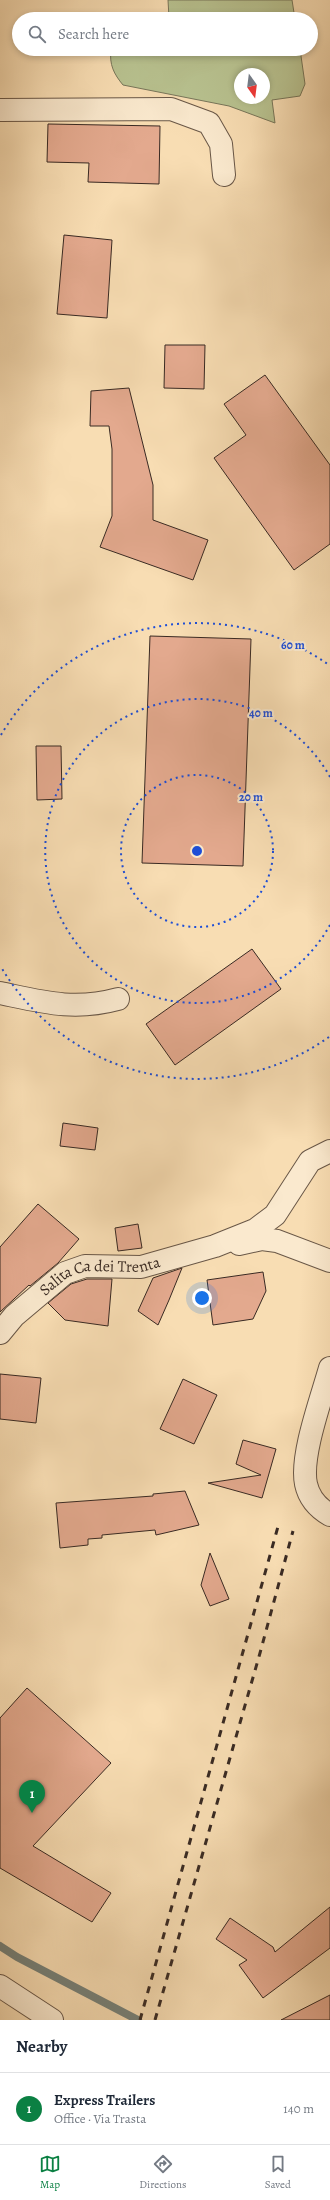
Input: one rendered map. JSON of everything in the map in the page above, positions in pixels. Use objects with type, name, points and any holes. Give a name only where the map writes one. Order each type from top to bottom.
[{"type":"street","points":[[0,110],[171,109],[209,123],[221,144],[224,175]]},
{"type":"street","points":[[0,994],[63,1006],[98,1005],[118,999]]},
{"type":"street","points":[[215,1246],[254,1230],[266,1223],[275,1215],[310,1161],[330,1151]]},
{"type":"street","points":[[215,1246],[245,1244],[262,1239],[277,1241],[330,1261]]},
{"type":"street","name":"Salita Ca dei Trenta","points":[[0,1333],[14,1316],[65,1273],[84,1266],[141,1267],[215,1246]]},
{"type":"street","points":[[330,1368],[306,1457],[306,1484],[312,1498],[330,1515]]},
{"type":"street","points":[[0,1986],[52,2020]]},
{"type":"green space","points":[[168,0],[292,0],[294,12],[169,12]]},
{"type":"green space","points":[[111,56],[301,56],[305,84],[300,96],[272,100],[275,123],[229,106],[123,85],[117,77],[112,65]]},
{"type":"building","points":[[48,124],[160,126],[159,184],[88,182],[89,163],[47,162]]},
{"type":"building","points":[[64,235],[112,240],[107,318],[57,314]]},
{"type":"building","points":[[165,345],[205,345],[204,389],[164,388]]},
{"type":"building","points":[[265,375],[330,465],[330,544],[294,570],[214,458],[246,435],[224,404]]},
{"type":"building","points":[[129,388],[153,485],[153,520],[208,540],[193,580],[100,547],[112,516],[112,449],[109,426],[90,426],[91,391]]},
{"type":"building","points":[[150,636],[251,639],[243,866],[142,863]]},
{"type":"building","points":[[36,746],[61,746],[62,799],[37,800]]},
{"type":"building","points":[[252,949],[281,989],[175,1065],[146,1024]]},
{"type":"building","points":[[63,1123],[98,1128],[95,1150],[60,1146]]},
{"type":"building","points":[[38,1204],[79,1239],[58,1263],[30,1286],[29,1285],[0,1312],[0,1247]]},
{"type":"building","points":[[138,1224],[142,1248],[118,1251],[115,1228]]},
{"type":"building","points":[[182,1268],[158,1325],[138,1311],[153,1278]]},
{"type":"building","points":[[263,1272],[266,1291],[253,1319],[213,1325],[207,1280]]},
{"type":"building","points":[[87,1279],[112,1279],[108,1326],[65,1320],[48,1303],[71,1284]]},
{"type":"building","points":[[0,1374],[41,1378],[36,1423],[0,1419]]},
{"type":"building","points":[[183,1379],[217,1395],[194,1444],[160,1429]]},
{"type":"building","points":[[243,1440],[276,1449],[262,1498],[208,1483],[261,1475],[236,1464]]},
{"type":"building","points":[[185,1491],[199,1525],[156,1535],[155,1530],[102,1535],[102,1538],[88,1539],[88,1545],[60,1548],[56,1503],[153,1496],[153,1494]]},
{"type":"building","points":[[210,1553],[229,1599],[210,1606],[201,1585]]},
{"type":"building","points":[[27,1688],[111,1763],[33,1846],[111,1893],[92,1922],[0,1868],[0,1718]]},
{"type":"building","points":[[330,1907],[330,1948],[263,1998],[239,1965],[247,1960],[216,1939],[230,1918],[273,1947],[275,1952]]},
{"type":"building","points":[[330,1995],[330,2020],[281,2020]]},
{"type":"waterway","points":[[0,1946],[17,1957],[138,2020]]},
{"type":"railway","points":[[140,2020],[279,1523]]},
{"type":"railway","points":[[155,2020],[260,1653],[293,1531]]},
{"type":"place","name":"Express Trailers","points":[[32,1813]]}]
